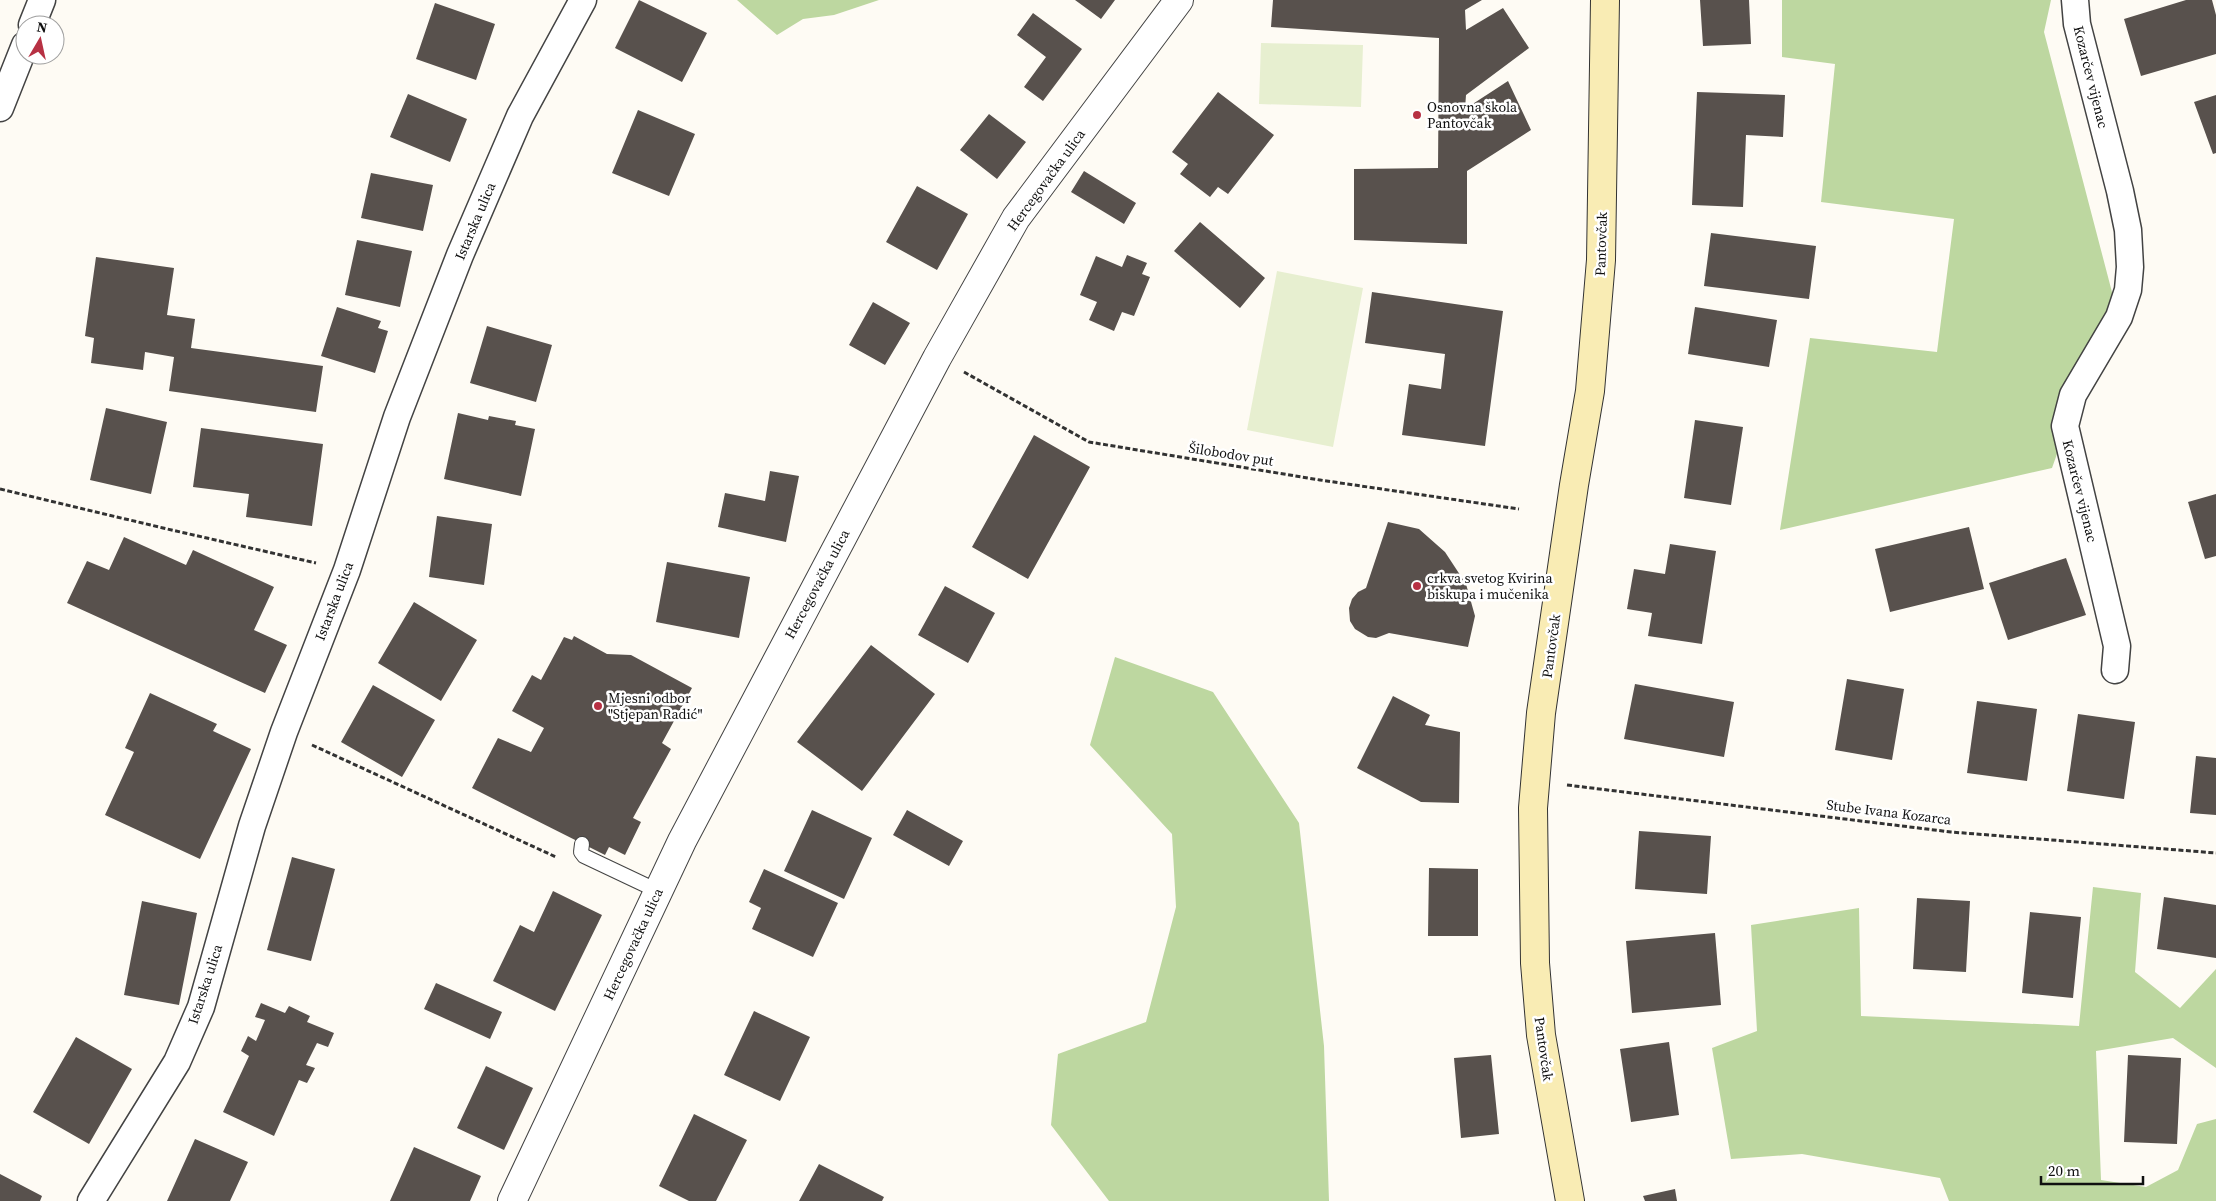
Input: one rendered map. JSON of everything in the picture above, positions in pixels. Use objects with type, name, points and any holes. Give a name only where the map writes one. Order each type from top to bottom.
[{"type":"main road","name":"Pantovčak","points":[[1570,1201],[1541,1035],[1535,963],[1533,808],[1541,713],[1574,485],[1590,391],[1601,260],[1605,0]]},
{"type":"street","points":[[36,15],[42,0]]},
{"type":"street","name":"Istarska ulica","points":[[91,1201],[176,1062],[201,1007],[252,826],[284,732],[347,570],[397,417],[460,255],[520,116],[583,0]]},
{"type":"street","name":"Hercegovačka ulica","points":[[512,1201],[658,890],[730,748],[918,393],[1016,218],[1179,0]]},
{"type":"street","name":"Kozarčev vijenac","points":[[2075,0],[2077,24],[2120,191],[2128,230],[2128,290],[2119,317],[2073,395],[2065,426],[2117,646],[2115,670]]},
{"type":"street","points":[[0,108],[17,65]]},
{"type":"lane","points":[[582,844],[581,852],[584,856],[658,890]]},
{"type":"path","name":"Šilobodov put","points":[[957,368],[1089,442],[1320,480],[1519,509]]},
{"type":"path","points":[[0,489],[347,570]]},
{"type":"path","points":[[284,732],[563,860]]},
{"type":"path","name":"Stube Ivana Kozarca","points":[[1559,784],[1743,805],[1951,832],[2216,853]]},
{"type":"green space","points":[[737,0],[879,0],[834,15],[803,19],[777,35]]},
{"type":"green space","points":[[1782,0],[2051,0],[2044,32],[2113,296],[2052,468],[1780,530],[1810,338],[1937,352],[1954,219],[1821,202],[1835,64],[1782,57]]},
{"type":"green space","points":[[1261,43],[1363,45],[1361,107],[1259,104]]},
{"type":"green space","points":[[1277,271],[1363,288],[1333,447],[1247,430]]},
{"type":"green space","points":[[1115,657],[1213,692],[1299,823],[1324,1046],[1329,1201],[1109,1201],[1051,1125],[1058,1054],[1146,1022],[1176,907],[1172,834],[1090,745]]},
{"type":"green space","points":[[2093,887],[2141,893],[2135,972],[2180,1008],[2216,969],[2216,1068],[2173,1038],[2096,1051],[2101,1180],[2146,1187],[2178,1170],[2197,1124],[2216,1119],[2216,1201],[1949,1201],[1940,1178],[1802,1154],[1731,1159],[1712,1048],[1757,1031],[1751,925],[1859,908],[1861,1016],[2079,1026]]},
{"type":"building","points":[[639,0],[707,33],[682,82],[615,48]]},
{"type":"building","points":[[1075,0],[1115,0],[1101,19]]},
{"type":"building","points":[[1273,0],[1482,0],[1465,10],[1466,30],[1503,8],[1529,48],[1466,95],[1465,109],[1508,81],[1531,130],[1467,171],[1467,244],[1354,240],[1354,169],[1438,168],[1439,38],[1271,27]]},
{"type":"building","points":[[1700,0],[1749,0],[1751,44],[1703,46]]},
{"type":"building","points":[[2186,0],[2212,0],[2216,15],[2216,54],[2141,76],[2124,19]]},
{"type":"building","points":[[435,3],[495,24],[476,80],[416,59]]},
{"type":"building","points":[[1033,13],[1082,49],[1043,101],[1024,87],[1046,57],[1017,35]]},
{"type":"building","points":[[1218,92],[1274,135],[1228,194],[1218,187],[1210,197],[1180,174],[1188,164],[1172,152]]},
{"type":"building","points":[[1697,92],[1785,95],[1783,137],[1746,135],[1743,207],[1692,205]]},
{"type":"building","points":[[408,94],[467,119],[450,162],[390,137]]},
{"type":"building","points":[[2216,95],[2216,153],[2213,154],[2194,102]]},
{"type":"building","points":[[638,110],[695,134],[669,196],[612,173]]},
{"type":"building","points":[[989,114],[1026,142],[997,179],[960,150]]},
{"type":"building","points":[[1084,171],[1136,203],[1124,224],[1071,192]]},
{"type":"building","points":[[371,173],[433,185],[423,231],[361,218]]},
{"type":"building","points":[[917,186],[968,214],[937,270],[886,242]]},
{"type":"building","points":[[1200,222],[1265,278],[1240,308],[1174,251]]},
{"type":"building","points":[[1711,233],[1816,246],[1809,299],[1704,286]]},
{"type":"building","points":[[357,240],[412,251],[400,307],[345,295]]},
{"type":"building","points":[[1127,255],[1147,263],[1142,274],[1150,277],[1134,316],[1122,312],[1114,331],[1089,320],[1097,302],[1080,295],[1096,256],[1122,267]]},
{"type":"building","points":[[96,257],[174,268],[167,315],[195,319],[191,348],[323,366],[316,412],[169,391],[174,357],[145,352],[143,370],[91,363],[94,338],[85,336]]},
{"type":"building","points":[[1372,292],[1503,311],[1485,446],[1402,435],[1409,384],[1441,389],[1445,354],[1365,343]]},
{"type":"building","points":[[873,302],[910,323],[885,365],[849,345]]},
{"type":"building","points":[[337,307],[381,321],[378,328],[388,331],[375,373],[321,356]]},
{"type":"building","points":[[1695,307],[1777,320],[1769,367],[1688,354]]},
{"type":"building","points":[[487,326],[552,345],[536,402],[470,383]]},
{"type":"building","points":[[106,408],[167,422],[151,494],[90,480]]},
{"type":"building","points":[[458,413],[488,420],[489,416],[516,421],[515,425],[535,429],[521,496],[444,479]]},
{"type":"building","points":[[1695,420],[1743,427],[1731,505],[1684,498]]},
{"type":"building","points":[[201,428],[323,444],[312,526],[246,517],[249,494],[193,487]]},
{"type":"building","points":[[1034,435],[1090,467],[1028,579],[972,547]]},
{"type":"building","points":[[770,471],[799,476],[786,542],[718,527],[725,493],[765,501]]},
{"type":"building","points":[[2216,494],[2216,556],[2205,559],[2188,502]]},
{"type":"building","points":[[437,516],[492,524],[484,585],[429,577]]},
{"type":"building","name":"crkva svetog Kvirina biskupa i mučenika","points":[[1388,522],[1419,529],[1445,552],[1466,584],[1475,616],[1468,647],[1389,633],[1376,638],[1368,637],[1355,629],[1350,621],[1349,608],[1352,599],[1358,592],[1366,588]]},
{"type":"building","points":[[1969,527],[1984,589],[1890,612],[1875,549]]},
{"type":"building","points":[[124,537],[186,565],[193,550],[274,587],[254,630],[287,645],[265,693],[67,603],[87,561],[109,570]]},
{"type":"building","points":[[1670,544],[1716,551],[1702,644],[1648,636],[1652,613],[1627,609],[1634,569],[1665,574]]},
{"type":"building","points":[[2066,558],[2086,615],[2008,640],[1989,583]]},
{"type":"building","points":[[667,562],[750,577],[739,638],[656,622]]},
{"type":"building","points":[[945,586],[995,613],[968,663],[918,635]]},
{"type":"building","points":[[414,602],[477,640],[441,701],[378,663]]},
{"type":"building","points":[[574,636],[607,654],[631,655],[692,688],[662,743],[671,749],[633,818],[641,822],[625,855],[609,847],[605,855],[472,788],[498,738],[531,752],[544,728],[512,711],[532,675],[541,680],[564,637],[572,640]]},
{"type":"building","points":[[871,645],[935,694],[862,791],[797,742]]},
{"type":"building","points":[[1847,679],[1904,689],[1892,760],[1835,750]]},
{"type":"building","points":[[1635,684],[1734,702],[1724,757],[1624,739]]},
{"type":"building","points":[[373,685],[435,720],[402,777],[341,742]]},
{"type":"building","points":[[150,693],[217,724],[213,731],[251,749],[200,859],[105,815],[134,752],[125,748]]},
{"type":"building","points":[[1393,696],[1430,715],[1425,725],[1460,732],[1459,803],[1421,802],[1357,768]]},
{"type":"building","points":[[1977,701],[2037,709],[2027,781],[1967,773]]},
{"type":"building","points":[[2078,714],[2135,722],[2124,799],[2067,791]]},
{"type":"building","points":[[2196,756],[2216,758],[2216,815],[2190,813]]},
{"type":"building","points":[[812,810],[872,838],[844,899],[784,871]]},
{"type":"building","points":[[907,810],[963,841],[949,866],[893,835]]},
{"type":"building","points":[[1639,831],[1711,836],[1707,894],[1635,889]]},
{"type":"building","points":[[292,857],[335,869],[311,961],[267,950]]},
{"type":"building","points":[[1429,868],[1478,869],[1478,936],[1428,936]]},
{"type":"building","points":[[764,869],[838,903],[813,957],[752,929],[761,908],[749,902]]},
{"type":"building","points":[[553,891],[602,915],[555,1011],[493,981],[520,925],[534,932]]},
{"type":"building","points":[[2164,897],[2216,905],[2216,958],[2157,949]]},
{"type":"building","points":[[1917,898],[1970,901],[1966,972],[1913,969]]},
{"type":"building","points":[[142,901],[197,913],[179,1005],[124,995]]},
{"type":"building","points":[[2030,912],[2081,917],[2073,998],[2022,993]]},
{"type":"building","points":[[1715,933],[1721,1005],[1632,1013],[1626,941]]},
{"type":"building","points":[[436,983],[502,1012],[490,1039],[424,1009]]},
{"type":"building","points":[[261,1003],[285,1013],[289,1006],[310,1016],[307,1022],[334,1033],[328,1047],[317,1043],[306,1065],[315,1068],[307,1083],[299,1080],[274,1136],[223,1112],[249,1056],[241,1051],[248,1036],[256,1041],[265,1020],[255,1017]]},
{"type":"building","points":[[754,1011],[810,1037],[780,1101],[724,1075]]},
{"type":"building","points":[[76,1037],[132,1069],[89,1144],[33,1112]]},
{"type":"building","points":[[1669,1042],[1679,1115],[1631,1122],[1620,1049]]},
{"type":"building","points":[[1491,1055],[1499,1134],[1461,1138],[1454,1058]]},
{"type":"building","points":[[2128,1055],[2181,1058],[2177,1144],[2124,1142]]},
{"type":"building","points":[[486,1066],[533,1088],[504,1150],[457,1128]]},
{"type":"building","points":[[694,1114],[747,1140],[716,1201],[689,1201],[659,1186]]},
{"type":"building","points":[[195,1139],[248,1162],[230,1201],[167,1201]]},
{"type":"building","points":[[414,1147],[481,1176],[470,1201],[390,1201]]},
{"type":"building","points":[[819,1164],[884,1197],[882,1201],[799,1201]]},
{"type":"building","points":[[0,1174],[42,1196],[40,1201],[0,1201]]},
{"type":"building","points":[[1675,1189],[1677,1201],[1645,1201],[1643,1196]]},
{"type":"place","name":"Osnovna škola Pantovčak","points":[[1417,115]]},
{"type":"place","name":"crkva svetog Kvirina biskupa i mučenika","points":[[1417,586]]},
{"type":"place","name":"Mjesni odbor \"Stjepan Radić\"","points":[[598,706]]}]
